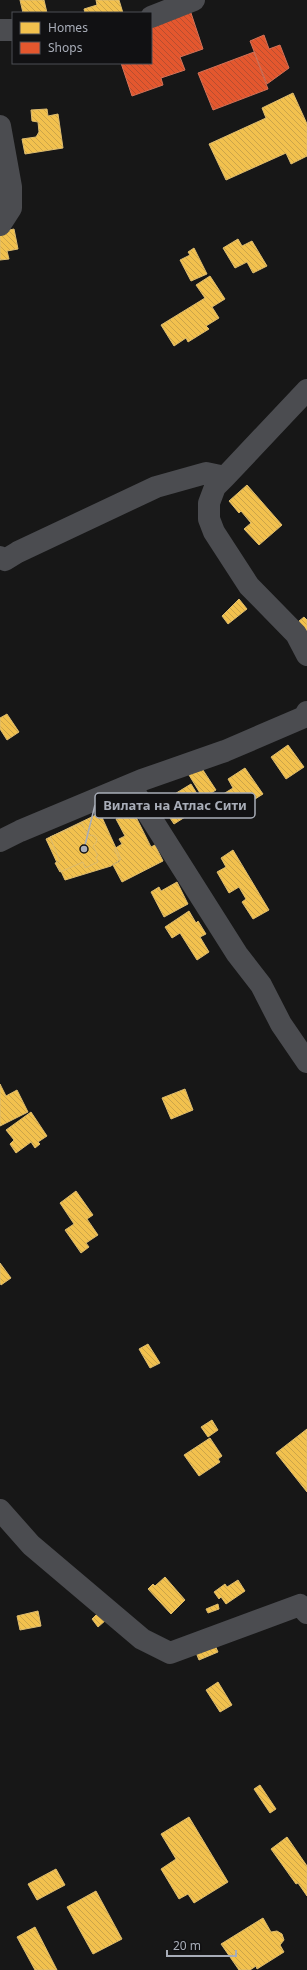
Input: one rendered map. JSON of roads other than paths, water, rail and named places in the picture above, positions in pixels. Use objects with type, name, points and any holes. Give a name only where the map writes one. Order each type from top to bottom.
[{"type":"street","points":[[152,17],[194,0]]},
{"type":"street","points":[[0,126],[11,187],[10,208],[0,225]]},
{"type":"street","points":[[307,390],[215,488],[208,503],[209,519],[214,532],[249,586],[296,634],[307,655]]},
{"type":"street","points":[[0,557],[5,560],[18,552],[156,487],[206,473],[225,477]]},
{"type":"street","points":[[0,841],[130,785],[225,751],[304,717],[307,712]]},
{"type":"street","points":[[130,785],[236,954],[261,985],[281,1024],[307,1062]]},
{"type":"street","points":[[0,1510],[31,1545],[137,1634],[170,1653],[300,1605],[307,1613]]},
{"type":"place","name":"Вилата на Атлас Сити","points":[[84,849]]}]
